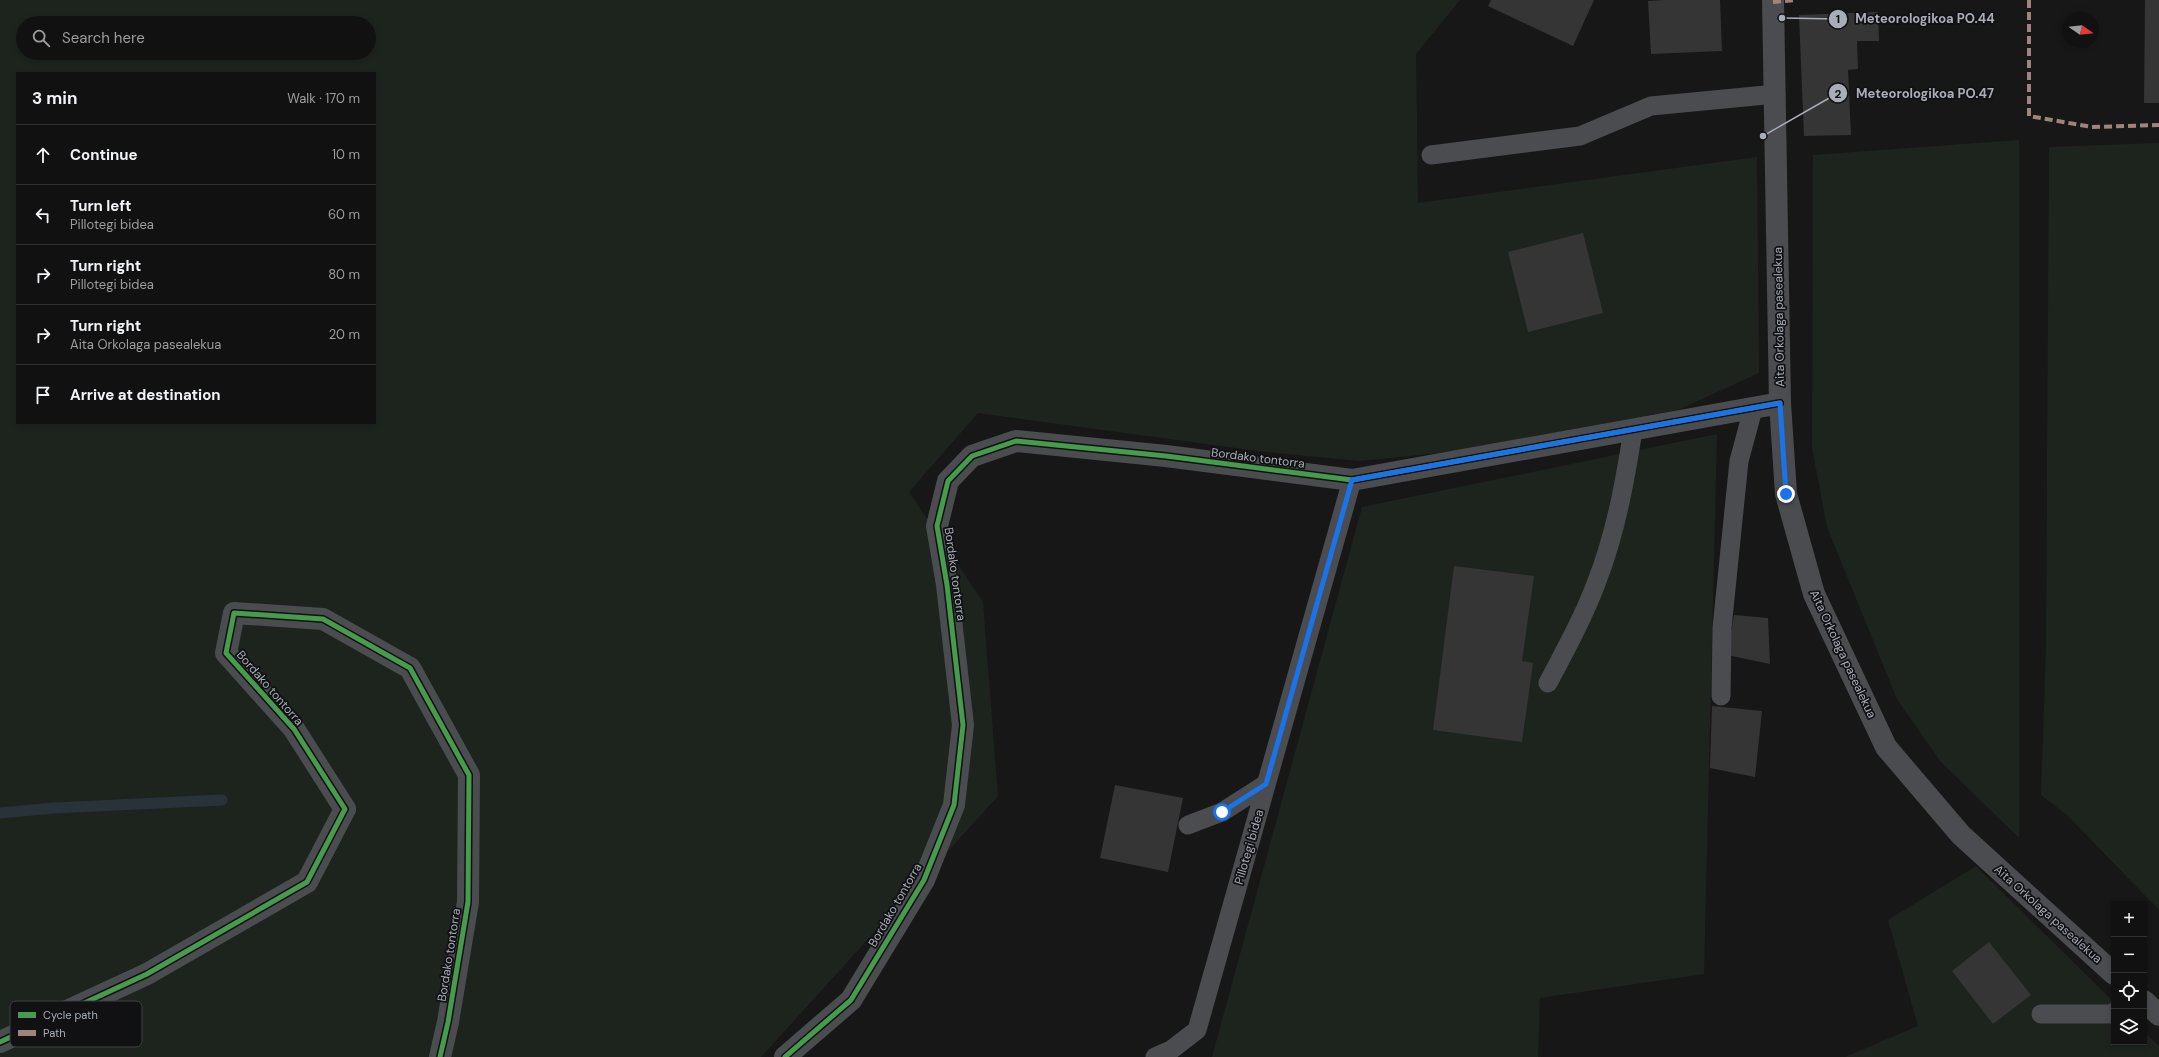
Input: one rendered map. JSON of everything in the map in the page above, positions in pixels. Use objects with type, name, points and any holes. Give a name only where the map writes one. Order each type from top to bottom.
[{"type":"street","name":"Aita Orkolaga pasealekua","points":[[1773,0],[1776,94],[1780,403],[1786,494],[1814,594],[1886,747],[1961,835],[2113,973]]},
{"type":"street","points":[[1352,480],[1780,403]]},
{"type":"street","name":"Bordako tontorra","points":[[785,1057],[851,1000],[924,880],[954,805],[962,725],[947,585],[937,526],[948,481],[972,456],[1016,441],[1166,456],[1352,480]]},
{"type":"street","name":"Bordako tontorra","points":[[89,1001],[147,974],[307,882],[345,809],[294,729],[226,653],[234,613],[324,619],[410,668],[469,775],[468,902],[448,1022],[440,1057]]},
{"type":"street","points":[[2147,1004],[2159,1015]]},
{"type":"street","name":"Bordako tontorra","points":[[0,1042],[10,1037]]},
{"type":"lane","points":[[1431,155],[1580,136],[1651,106],[1776,94]]},
{"type":"lane","points":[[1721,696],[1722,628],[1739,461],[1753,409]]},
{"type":"lane","points":[[1548,682],[1578,626],[1598,581],[1623,496],[1633,430]]},
{"type":"lane","name":"Pillotegi bidea","points":[[1155,1057],[1171,1050],[1197,1030],[1352,480]]},
{"type":"lane","points":[[1188,825],[1222,812],[1266,784]]},
{"type":"lane","points":[[2040,1014],[2111,1014]]},
{"type":"shaded area","points":[[0,0],[1460,0],[1416,54],[1418,203],[1757,157],[1759,373],[1678,410],[1450,452],[1359,461],[1258,451],[978,413],[909,492],[983,602],[998,796],[761,1057],[0,1057]]},
{"type":"shaded area","points":[[2019,140],[2019,838],[1940,761],[1897,699],[1827,527],[1812,448],[1813,155]]},
{"type":"shaded area","points":[[2159,143],[2159,910],[2068,816],[2041,795],[2046,647],[2049,147]]},
{"type":"shaded area","points":[[1717,434],[1704,974],[1540,998],[1538,1057],[1212,1057],[1362,507]]},
{"type":"shaded area","points":[[1976,866],[2111,999],[2111,1045],[2147,1045],[2147,1035],[2159,1046],[2159,1057],[1845,1057],[1918,1026],[1888,920]]},
{"type":"building","points":[[1491,0],[1594,0],[1573,46],[1488,6]]},
{"type":"building","points":[[1720,0],[1722,51],[1651,54],[1648,1]]},
{"type":"building","points":[[2145,0],[2159,0],[2159,103],[2144,103]]},
{"type":"building","points":[[1878,12],[1879,41],[1857,41],[1858,69],[1848,70],[1851,135],[1804,136],[1799,15]]},
{"type":"building","points":[[1583,233],[1603,313],[1528,332],[1508,252]]},
{"type":"building","points":[[1454,566],[1534,576],[1522,661],[1533,663],[1522,742],[1433,730]]},
{"type":"building","points":[[1734,615],[1768,618],[1770,664],[1727,655]]},
{"type":"building","points":[[1712,706],[1762,711],[1755,777],[1710,768]]},
{"type":"building","points":[[1115,785],[1183,798],[1168,872],[1100,858]]},
{"type":"building","points":[[1989,942],[2031,995],[1993,1024],[1952,971]]},
{"type":"waterway","points":[[0,813],[54,808],[222,800]]},
{"type":"marked path","points":[[1773,2],[1796,0]]},
{"type":"marked path","points":[[2029,0],[2029,116],[2092,127],[2159,125]]},
{"type":"cycle path","points":[[785,1057],[851,1000],[924,880],[954,805],[963,725],[947,585],[937,526],[948,481],[972,456],[1016,441],[1166,456],[1352,480],[1780,403]]},
{"type":"cycle path","points":[[89,1001],[147,974],[307,882],[345,809],[294,729],[226,653],[234,613],[323,619],[410,668],[469,775],[468,902],[448,1022],[440,1057]]},
{"type":"cycle path","points":[[0,1042],[10,1037]]},
{"type":"place","name":"Meteorologikoa PO.44","points":[[1782,18]]},
{"type":"place","name":"Meteorologikoa PO.47","points":[[1763,136]]},
{"type":"route","points":[[1222,812],[1266,784],[1352,480],[1780,403],[1786,494]]}]
